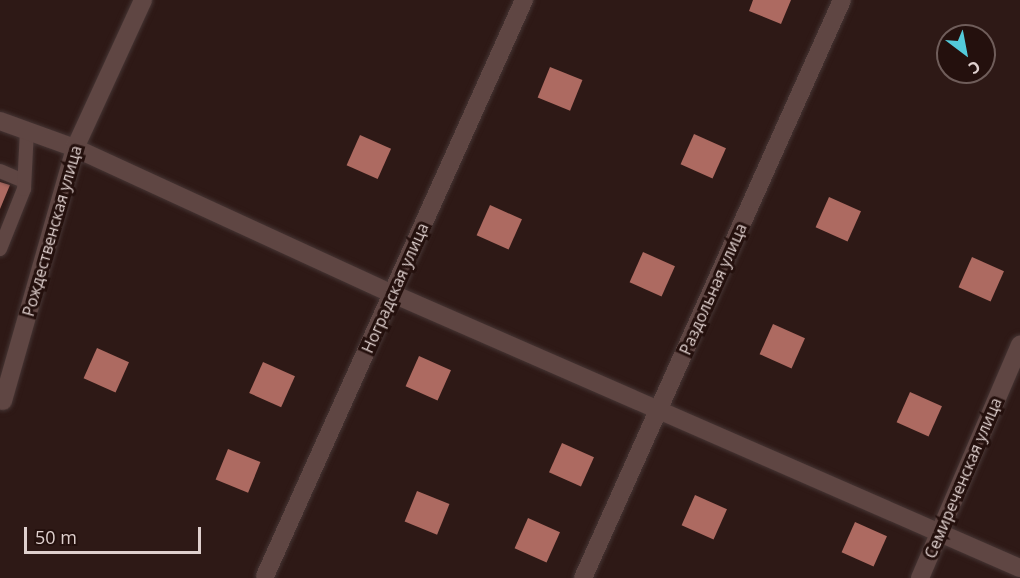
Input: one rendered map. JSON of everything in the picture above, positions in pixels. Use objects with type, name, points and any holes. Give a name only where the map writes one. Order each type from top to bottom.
[{"type":"street","name":"Рождественская улица","points":[[3,400],[75,148],[144,0]]},
{"type":"street","name":"Ноградская улица","points":[[265,576],[524,0]]},
{"type":"street","name":"Раздольная улица","points":[[583,578],[842,0]]},
{"type":"street","points":[[0,121],[75,148],[393,294],[939,535],[1020,568]]},
{"type":"street","name":"Семиреченская улица","points":[[920,578],[1020,345]]},
{"type":"lane","points":[[0,249],[24,181],[27,130]]},
{"type":"lane","points":[[0,171],[24,181]]},
{"type":"building","points":[[753,0],[791,0],[781,24],[749,11]]},
{"type":"building","points":[[550,67],[582,80],[570,111],[538,98]]},
{"type":"building","points":[[694,134],[726,148],[713,178],[681,164]]},
{"type":"building","points":[[360,135],[391,149],[378,179],[347,165]]},
{"type":"building","points":[[0,182],[10,185],[0,209]]},
{"type":"building","points":[[829,197],[861,211],[848,241],[816,227]]},
{"type":"building","points":[[490,205],[522,219],[509,249],[477,235]]},
{"type":"building","points":[[643,252],[675,266],[662,296],[630,282]]},
{"type":"building","points":[[972,257],[1004,271],[991,301],[959,287]]},
{"type":"building","points":[[773,324],[805,338],[792,368],[760,354]]},
{"type":"building","points":[[97,348],[129,362],[116,392],[84,378]]},
{"type":"building","points":[[419,356],[451,370],[438,400],[406,386]]},
{"type":"building","points":[[263,362],[295,376],[281,407],[249,393]]},
{"type":"building","points":[[910,392],[942,406],[929,436],[897,422]]},
{"type":"building","points":[[562,443],[594,457],[581,486],[549,472]]},
{"type":"building","points":[[228,449],[260,462],[248,493],[216,480]]},
{"type":"building","points":[[417,491],[449,504],[437,535],[405,522]]},
{"type":"building","points":[[695,495],[727,509],[714,539],[682,525]]},
{"type":"building","points":[[528,518],[560,532],[547,562],[515,548]]},
{"type":"building","points":[[855,522],[887,536],[874,566],[842,552]]}]
